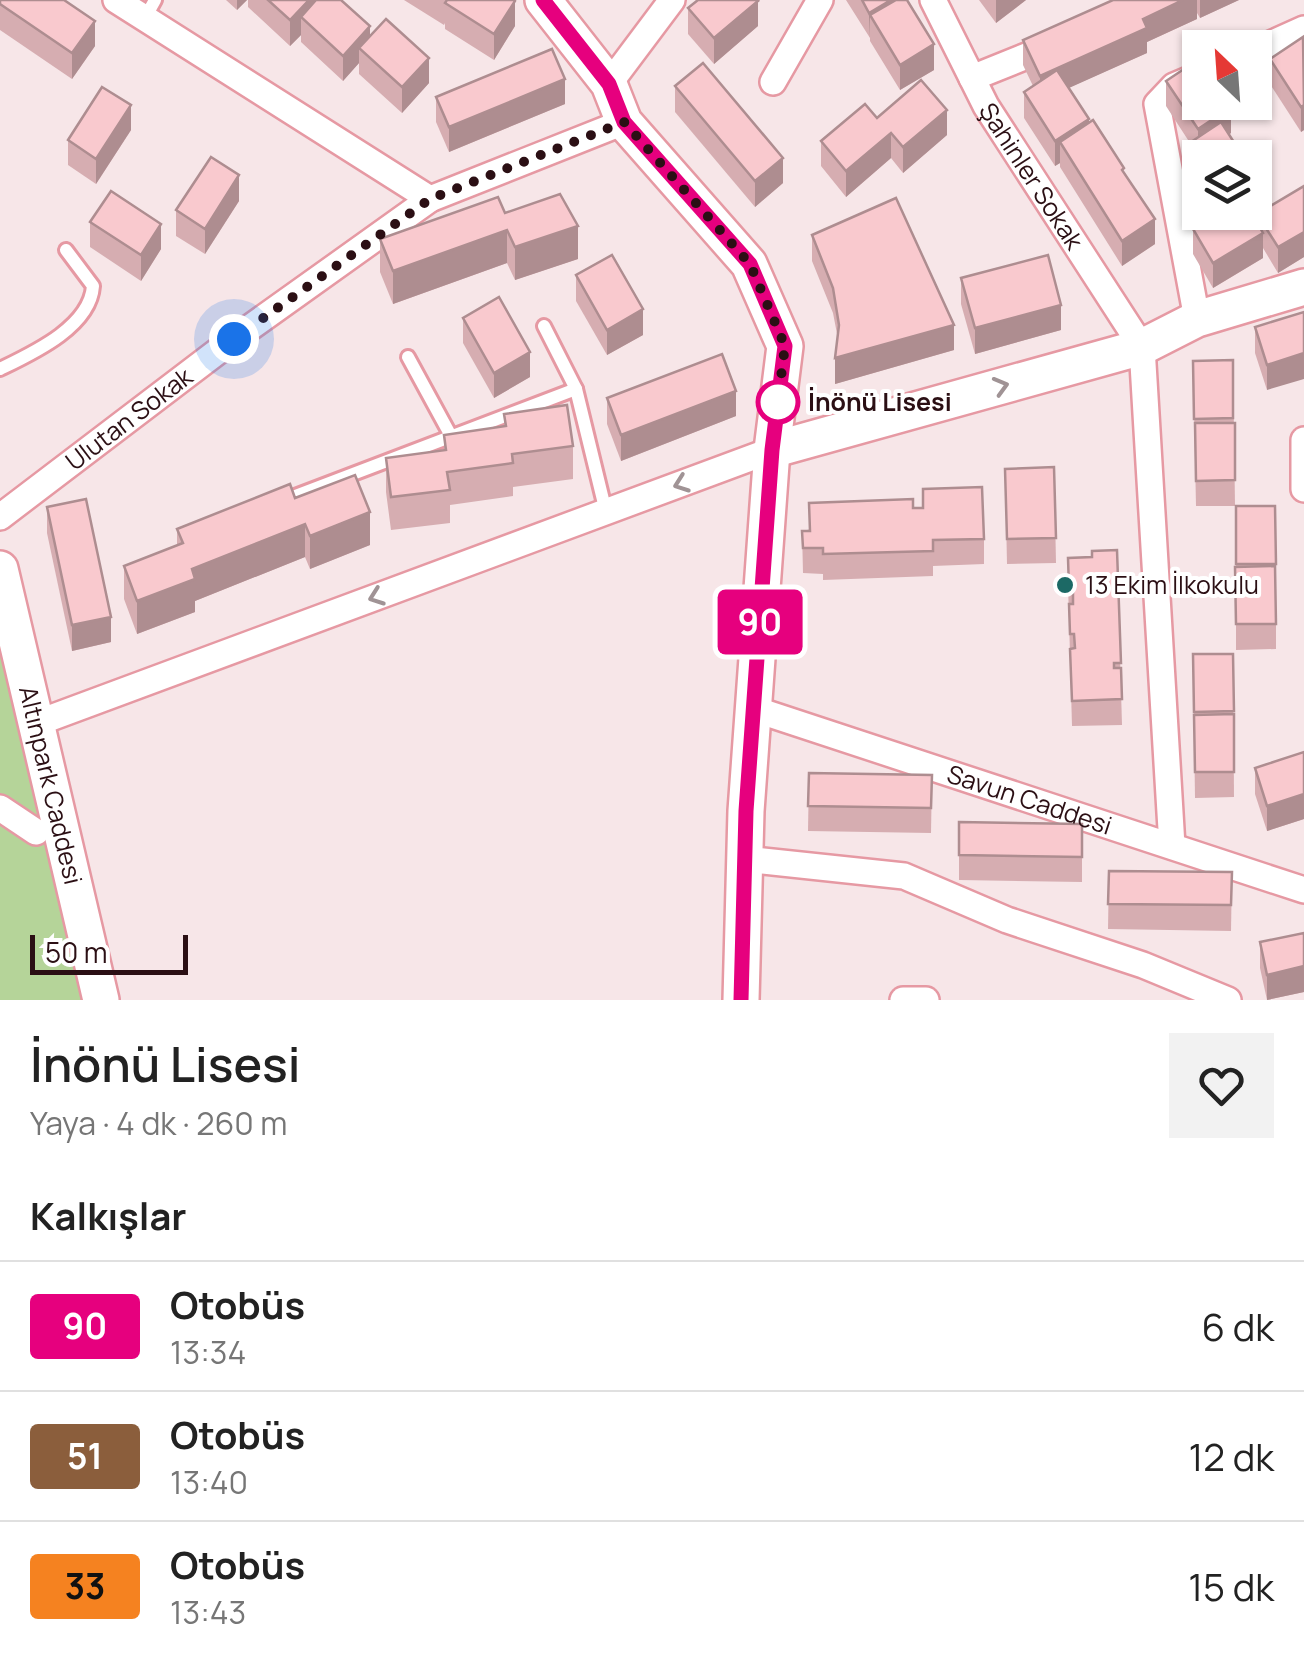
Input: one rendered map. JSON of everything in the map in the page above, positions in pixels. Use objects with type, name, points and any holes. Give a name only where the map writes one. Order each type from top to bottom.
[{"type":"street","points":[[116,0],[150,9],[430,199]]},
{"type":"street","points":[[543,0],[609,84],[624,122],[750,264],[785,346],[772,450],[754,708],[744,859],[741,1000]]},
{"type":"street","points":[[609,84],[672,0]]},
{"type":"street","points":[[773,82],[820,0]]},
{"type":"street","name":"Şahinler Sokak","points":[[933,0],[986,106],[1142,347]]},
{"type":"street","points":[[1272,43],[1304,29]]},
{"type":"street","points":[[972,78],[1081,31]]},
{"type":"street","points":[[1182,83],[1157,104],[1196,319]]},
{"type":"street","name":"Ulutan Sokak","points":[[0,517],[234,339],[430,199],[624,122]]},
{"type":"street","points":[[38,723],[772,450],[1142,347],[1196,319],[1304,287]]},
{"type":"street","points":[[1142,347],[1172,846]]},
{"type":"street","points":[[1304,440],[1304,490]]},
{"type":"street","name":"Altınpark Caddesi","points":[[0,569],[102,1000]]},
{"type":"street","name":"Savun Caddesi","points":[[754,708],[1304,890]]},
{"type":"street","points":[[0,808],[36,832]]},
{"type":"street","points":[[744,859],[904,876],[1008,920],[1144,965],[1228,1000]]},
{"type":"street","points":[[904,1000],[926,1000]]},
{"type":"lane","points":[[0,369],[60,333],[79,318],[92,300],[94,286],[66,250]]},
{"type":"lane","points":[[544,326],[576,389],[606,512]]},
{"type":"lane","points":[[408,356],[450,436]]},
{"type":"lane","points":[[270,505],[576,389]]},
{"type":"green space","points":[[0,569],[101,1000],[0,1000]]},
{"type":"building","points":[[0,0],[64,0],[95,21],[72,53],[0,4]]},
{"type":"building","points":[[268,0],[309,0],[290,20]]},
{"type":"building","points":[[316,0],[341,0],[370,26],[343,56],[301,17]]},
{"type":"building","points":[[698,0],[758,1],[714,38],[688,8]]},
{"type":"building","points":[[862,0],[891,0],[869,13]]},
{"type":"building","points":[[896,0],[907,0],[934,44],[900,65],[870,15]]},
{"type":"building","points":[[1113,0],[1183,0],[1143,19],[1147,28],[1040,76],[1023,40]]},
{"type":"building","points":[[515,1],[494,34],[445,3]]},
{"type":"building","points":[[386,19],[429,58],[402,87],[359,48]]},
{"type":"building","points":[[1303,37],[1301,107],[1272,62],[1272,58]]},
{"type":"building","points":[[552,49],[565,79],[449,127],[436,97]]},
{"type":"building","points":[[703,63],[783,158],[755,181],[675,86]]},
{"type":"building","points":[[1057,70],[1089,119],[1055,141],[1024,92]]},
{"type":"building","points":[[1182,70],[1182,105],[1166,81]]},
{"type":"building","points":[[921,80],[947,110],[903,147],[891,133],[846,171],[821,141],[865,104],[877,118]]},
{"type":"building","points":[[102,87],[131,105],[96,159],[68,140]]},
{"type":"building","points":[[1093,120],[1155,219],[1122,241],[1060,142]]},
{"type":"building","points":[[1192,120],[1212,120],[1198,129]]},
{"type":"building","points":[[1221,122],[1232,140],[1194,140]]},
{"type":"building","points":[[211,157],[239,175],[205,229],[176,210]]},
{"type":"building","points":[[1304,186],[1304,232],[1278,247],[1267,230],[1272,230],[1272,205]]},
{"type":"building","points":[[111,191],[161,224],[141,255],[90,222]]},
{"type":"building","points":[[560,194],[578,226],[515,247],[507,230],[393,271],[380,239],[498,197],[505,213]]},
{"type":"building","points":[[896,198],[954,325],[835,358],[839,325],[833,288],[812,235]]},
{"type":"building","points":[[1194,230],[1261,230],[1263,233],[1213,263]]},
{"type":"building","points":[[612,255],[643,309],[607,330],[576,275]]},
{"type":"building","points":[[1048,255],[1061,305],[975,328],[961,278]]},
{"type":"building","points":[[499,297],[530,352],[494,373],[463,318]]},
{"type":"building","points":[[1304,312],[1304,353],[1267,365],[1255,327]]},
{"type":"building","points":[[722,354],[736,391],[621,435],[607,398]]},
{"type":"building","points":[[1233,360],[1233,418],[1194,419],[1193,361]]},
{"type":"building","points":[[567,405],[573,446],[512,454],[513,463],[447,472],[450,490],[391,497],[386,458],[446,450],[444,435],[506,426],[504,414]]},
{"type":"building","points":[[1195,423],[1235,423],[1235,480],[1196,481]]},
{"type":"building","points":[[1054,467],[1056,538],[1007,539],[1005,469]]},
{"type":"building","points":[[355,475],[370,512],[310,536],[305,524],[192,569],[195,579],[137,601],[124,566],[183,543],[177,529],[290,484],[295,498]]},
{"type":"building","points":[[982,487],[984,539],[933,540],[933,551],[823,554],[823,548],[803,548],[802,531],[810,531],[809,503],[913,499],[913,508],[923,508],[923,489]]},
{"type":"building","points":[[86,499],[111,617],[72,625],[47,507]]},
{"type":"building","points":[[1236,506],[1275,506],[1276,564],[1236,564]]},
{"type":"building","points":[[1117,550],[1121,663],[1114,663],[1114,668],[1121,668],[1122,699],[1072,701],[1070,649],[1075,648],[1074,634],[1070,634],[1073,589],[1069,589],[1068,558],[1092,557],[1092,551]]},
{"type":"building","points":[[1275,566],[1276,624],[1236,624],[1235,567]]},
{"type":"building","points":[[1193,654],[1233,654],[1234,711],[1194,712]]},
{"type":"building","points":[[1234,714],[1234,772],[1195,772],[1194,715]]},
{"type":"building","points":[[1304,752],[1304,794],[1267,806],[1255,768]]},
{"type":"building","points":[[809,773],[932,775],[931,808],[808,806]]},
{"type":"building","points":[[959,822],[1082,824],[1082,857],[959,855]]},
{"type":"building","points":[[1109,871],[1232,872],[1231,905],[1108,904]]},
{"type":"building","points":[[1304,933],[1304,966],[1267,975],[1260,942]]},
{"type":"bus line","name":"90","points":[[543,0],[609,84],[624,122],[750,264],[785,346],[772,450],[746,811],[741,1000]]},
{"type":"place","name":"İnönü Lisesi","points":[[778,402]]},
{"type":"place","name":"13 Ekim İlkokulu","points":[[1065,585]]},
{"type":"route","points":[[234,339],[430,199],[624,122],[750,264],[785,346],[776,416],[778,402]]}]
